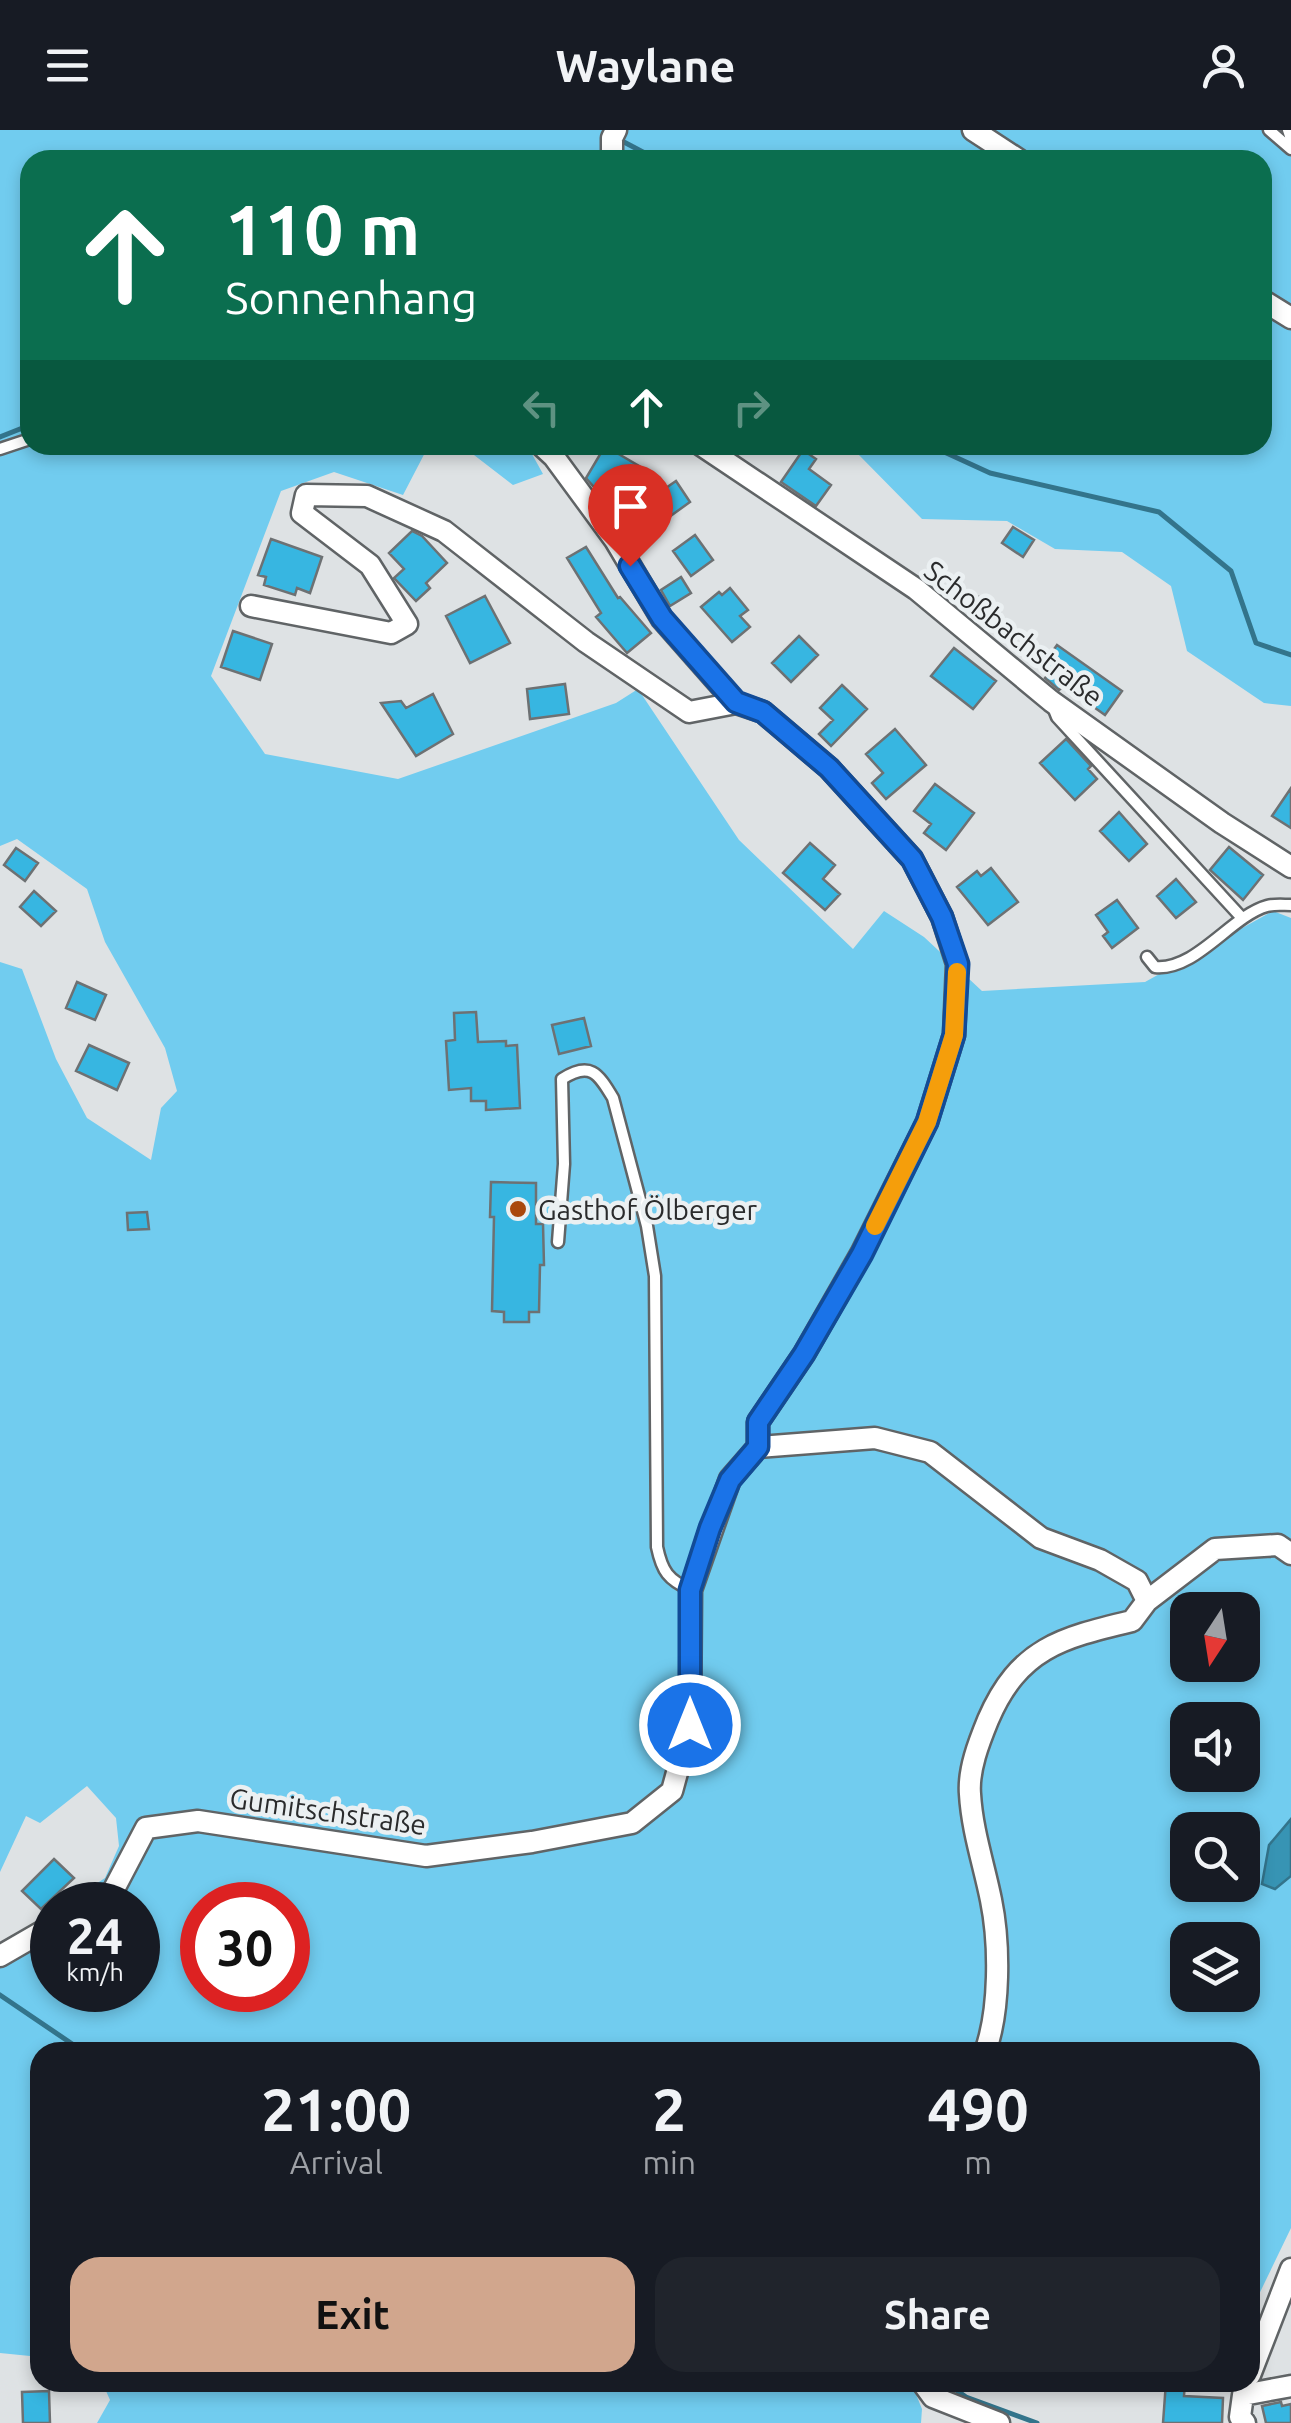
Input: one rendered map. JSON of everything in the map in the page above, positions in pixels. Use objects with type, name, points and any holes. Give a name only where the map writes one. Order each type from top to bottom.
[{"type":"street","points":[[973,130],[1004,150]]},
{"type":"street","points":[[552,455],[614,540],[662,618],[736,702],[763,712],[829,768],[912,859],[942,917],[958,964],[954,1035],[927,1122],[862,1254],[804,1354],[758,1422],[758,1447],[875,1438],[930,1452],[1040,1538],[1100,1560],[1137,1580],[1147,1601]]},
{"type":"street","name":"Schoßbachstraße","points":[[717,455],[916,589],[1051,701],[1222,823],[1291,867]]},
{"type":"street","points":[[251,606],[391,634],[407,624],[370,565],[302,512],[306,494],[367,496],[444,531],[586,642],[689,712],[736,702]]},
{"type":"street","name":"Gumitschstraße","points":[[118,1882],[146,1828],[198,1820],[426,1856],[532,1842],[632,1822],[672,1791],[690,1725],[690,1590],[730,1480],[758,1447]]},
{"type":"street","points":[[989,2042],[994,2027],[992,1906],[969,1791],[978,1743],[1001,1691],[1034,1654],[1078,1634],[1132,1622],[1147,1601],[1214,1549],[1278,1546],[1291,1554]]},
{"type":"street","points":[[0,1956],[30,1939]]},
{"type":"street","points":[[1260,2350],[1291,2269]]},
{"type":"street","points":[[1260,2385],[1291,2386]]},
{"type":"street","points":[[929,2392],[933,2397],[999,2423]]},
{"type":"street","points":[[1245,2392],[1240,2417],[1245,2423]]},
{"type":"lane","points":[[1269,130],[1291,150]]},
{"type":"lane","points":[[1288,130],[1291,139]]},
{"type":"lane","points":[[1051,701],[1057,718],[1242,918]]},
{"type":"lane","points":[[1147,957],[1155,967],[1165,968],[1217,942],[1242,918],[1269,904],[1291,906]]},
{"type":"lane","points":[[558,1242],[564,1164],[562,1078],[577,1069],[590,1070],[613,1098],[647,1226],[655,1276],[657,1546],[662,1569],[672,1582],[690,1590]]},
{"type":"shaded area","points":[[0,130],[1291,130],[1291,706],[1264,703],[1187,651],[1171,586],[1122,552],[1055,549],[1007,521],[922,519],[859,455],[1272,455],[1272,150],[20,150],[20,455],[424,455],[403,495],[334,472],[281,491],[211,676],[265,754],[398,779],[616,703],[638,689],[739,840],[853,949],[884,911],[924,937],[982,991],[1145,982],[1273,911],[1291,918],[1291,1819],[1269,1845],[1262,1883],[1275,1889],[1291,1876],[1291,2228],[1260,2292],[1260,2042],[30,2042],[30,2356],[0,2353],[0,1945],[30,1926],[30,2012],[160,2012],[160,1882],[99,1882],[105,1878],[119,1846],[116,1818],[87,1786],[40,1823],[26,1816],[0,1872],[0,962],[22,969],[56,1059],[87,1118],[151,1160],[161,1108],[177,1091],[165,1048],[105,942],[87,889],[17,839],[0,846]]},
{"type":"shaded area","points":[[474,455],[533,455],[543,474],[513,485]]},
{"type":"shaded area","points":[[1291,1819],[1291,1876],[1275,1889],[1262,1884],[1269,1845]]},
{"type":"shaded area","points":[[106,2392],[915,2392],[922,2409],[921,2423],[97,2423],[110,2400]]},
{"type":"building","points":[[600,455],[620,455],[639,466],[618,501],[586,478]]},
{"type":"building","points":[[800,455],[810,455],[816,459],[809,469],[831,485],[816,506],[781,482]]},
{"type":"building","points":[[676,481],[690,502],[635,546],[625,530],[645,517],[634,510]]},
{"type":"building","points":[[1013,527],[1034,540],[1023,557],[1002,543]]},
{"type":"building","points":[[412,531],[422,536],[447,563],[426,583],[430,588],[416,601],[394,578],[404,569],[389,553]]},
{"type":"building","points":[[695,535],[713,560],[691,576],[673,551]]},
{"type":"building","points":[[271,539],[322,557],[310,593],[297,588],[295,595],[264,585],[266,577],[258,575]]},
{"type":"building","points":[[586,547],[618,598],[651,633],[627,653],[596,617],[601,613],[567,558]]},
{"type":"building","points":[[681,577],[691,593],[670,606],[661,590]]},
{"type":"building","points":[[730,588],[748,610],[740,616],[750,627],[732,642],[701,607]]},
{"type":"building","points":[[485,596],[510,643],[470,663],[446,616]]},
{"type":"building","points":[[979,597],[1000,612],[990,626],[969,611]]},
{"type":"building","points":[[233,631],[272,644],[260,680],[221,667]]},
{"type":"building","points":[[799,636],[818,655],[791,682],[772,663]]},
{"type":"building","points":[[1057,645],[1122,691],[1105,715],[1088,703],[1093,695],[1071,679],[1059,690],[1045,678],[1050,672],[1042,666]]},
{"type":"building","points":[[954,648],[996,681],[973,709],[931,676]]},
{"type":"building","points":[[565,684],[569,714],[530,719],[527,689]]},
{"type":"building","points":[[842,685],[867,709],[831,746],[819,734],[833,720],[820,708]]},
{"type":"building","points":[[433,694],[453,734],[416,756],[381,703],[401,701],[406,708]]},
{"type":"building","points":[[895,729],[926,765],[886,799],[872,783],[883,773],[866,754]]},
{"type":"building","points":[[1066,739],[1091,766],[1088,769],[1097,779],[1075,800],[1040,763]]},
{"type":"building","points":[[935,784],[974,813],[946,850],[924,833],[931,824],[914,811]]},
{"type":"building","points":[[1291,788],[1291,828],[1272,816]]},
{"type":"building","points":[[1119,812],[1147,844],[1129,861],[1100,831]]},
{"type":"building","points":[[810,843],[835,865],[823,879],[840,894],[825,910],[783,873]]},
{"type":"building","points":[[1229,847],[1263,875],[1243,900],[1210,870]]},
{"type":"building","points":[[16,848],[38,863],[25,881],[4,865]]},
{"type":"building","points":[[991,868],[1018,902],[988,925],[957,887],[977,871],[981,876]]},
{"type":"building","points":[[1176,879],[1196,902],[1176,918],[1157,896]]},
{"type":"building","points":[[34,891],[56,911],[41,926],[20,907]]},
{"type":"building","points":[[1117,900],[1138,928],[1112,948],[1103,936],[1108,932],[1096,915]]},
{"type":"building","points":[[77,982],[106,995],[95,1020],[66,1008]]},
{"type":"building","points":[[476,1012],[478,1042],[506,1041],[506,1046],[517,1045],[520,1108],[486,1110],[486,1101],[471,1101],[471,1088],[449,1090],[446,1041],[455,1040],[454,1013]]},
{"type":"building","points":[[584,1018],[591,1046],[559,1054],[552,1025]]},
{"type":"building","points":[[89,1045],[129,1063],[117,1090],[76,1071]]},
{"type":"building","points":[[491,1182],[536,1183],[536,1224],[543,1224],[544,1265],[540,1265],[539,1312],[529,1312],[529,1322],[504,1322],[504,1312],[492,1311]]},
{"type":"building","points":[[147,1212],[149,1229],[128,1230],[127,1213]]},
{"type":"building","points":[[54,1859],[74,1878],[70,1882],[31,1882]]},
{"type":"building","points":[[22,2392],[49,2392],[50,2423],[23,2423]]},
{"type":"building","points":[[1165,2392],[1223,2398],[1222,2423],[1163,2423]]},
{"type":"building","points":[[1281,2402],[1282,2406],[1291,2404],[1291,2423],[1266,2423],[1262,2406]]},
{"type":"waterway","points":[[622,141],[639,150]]},
{"type":"waterway","points":[[0,437],[20,429]]},
{"type":"waterway","points":[[951,455],[990,473],[1159,512],[1231,571],[1256,643],[1291,655]]},
{"type":"waterway","points":[[0,1995],[69,2042]]},
{"type":"waterway","points":[[959,2392],[1037,2423]]},
{"type":"slow traffic","points":[[875,1226],[927,1122],[954,1035],[957,972]]},
{"type":"place","name":"Gasthof Ölberger","points":[[518,1209]]},
{"type":"route","points":[[630,566],[662,618],[736,702],[763,712],[829,768],[912,859],[942,917],[958,964],[954,1035],[927,1122],[862,1254],[804,1354],[758,1422],[758,1447],[730,1480],[710,1528],[690,1590],[690,1725]]}]
